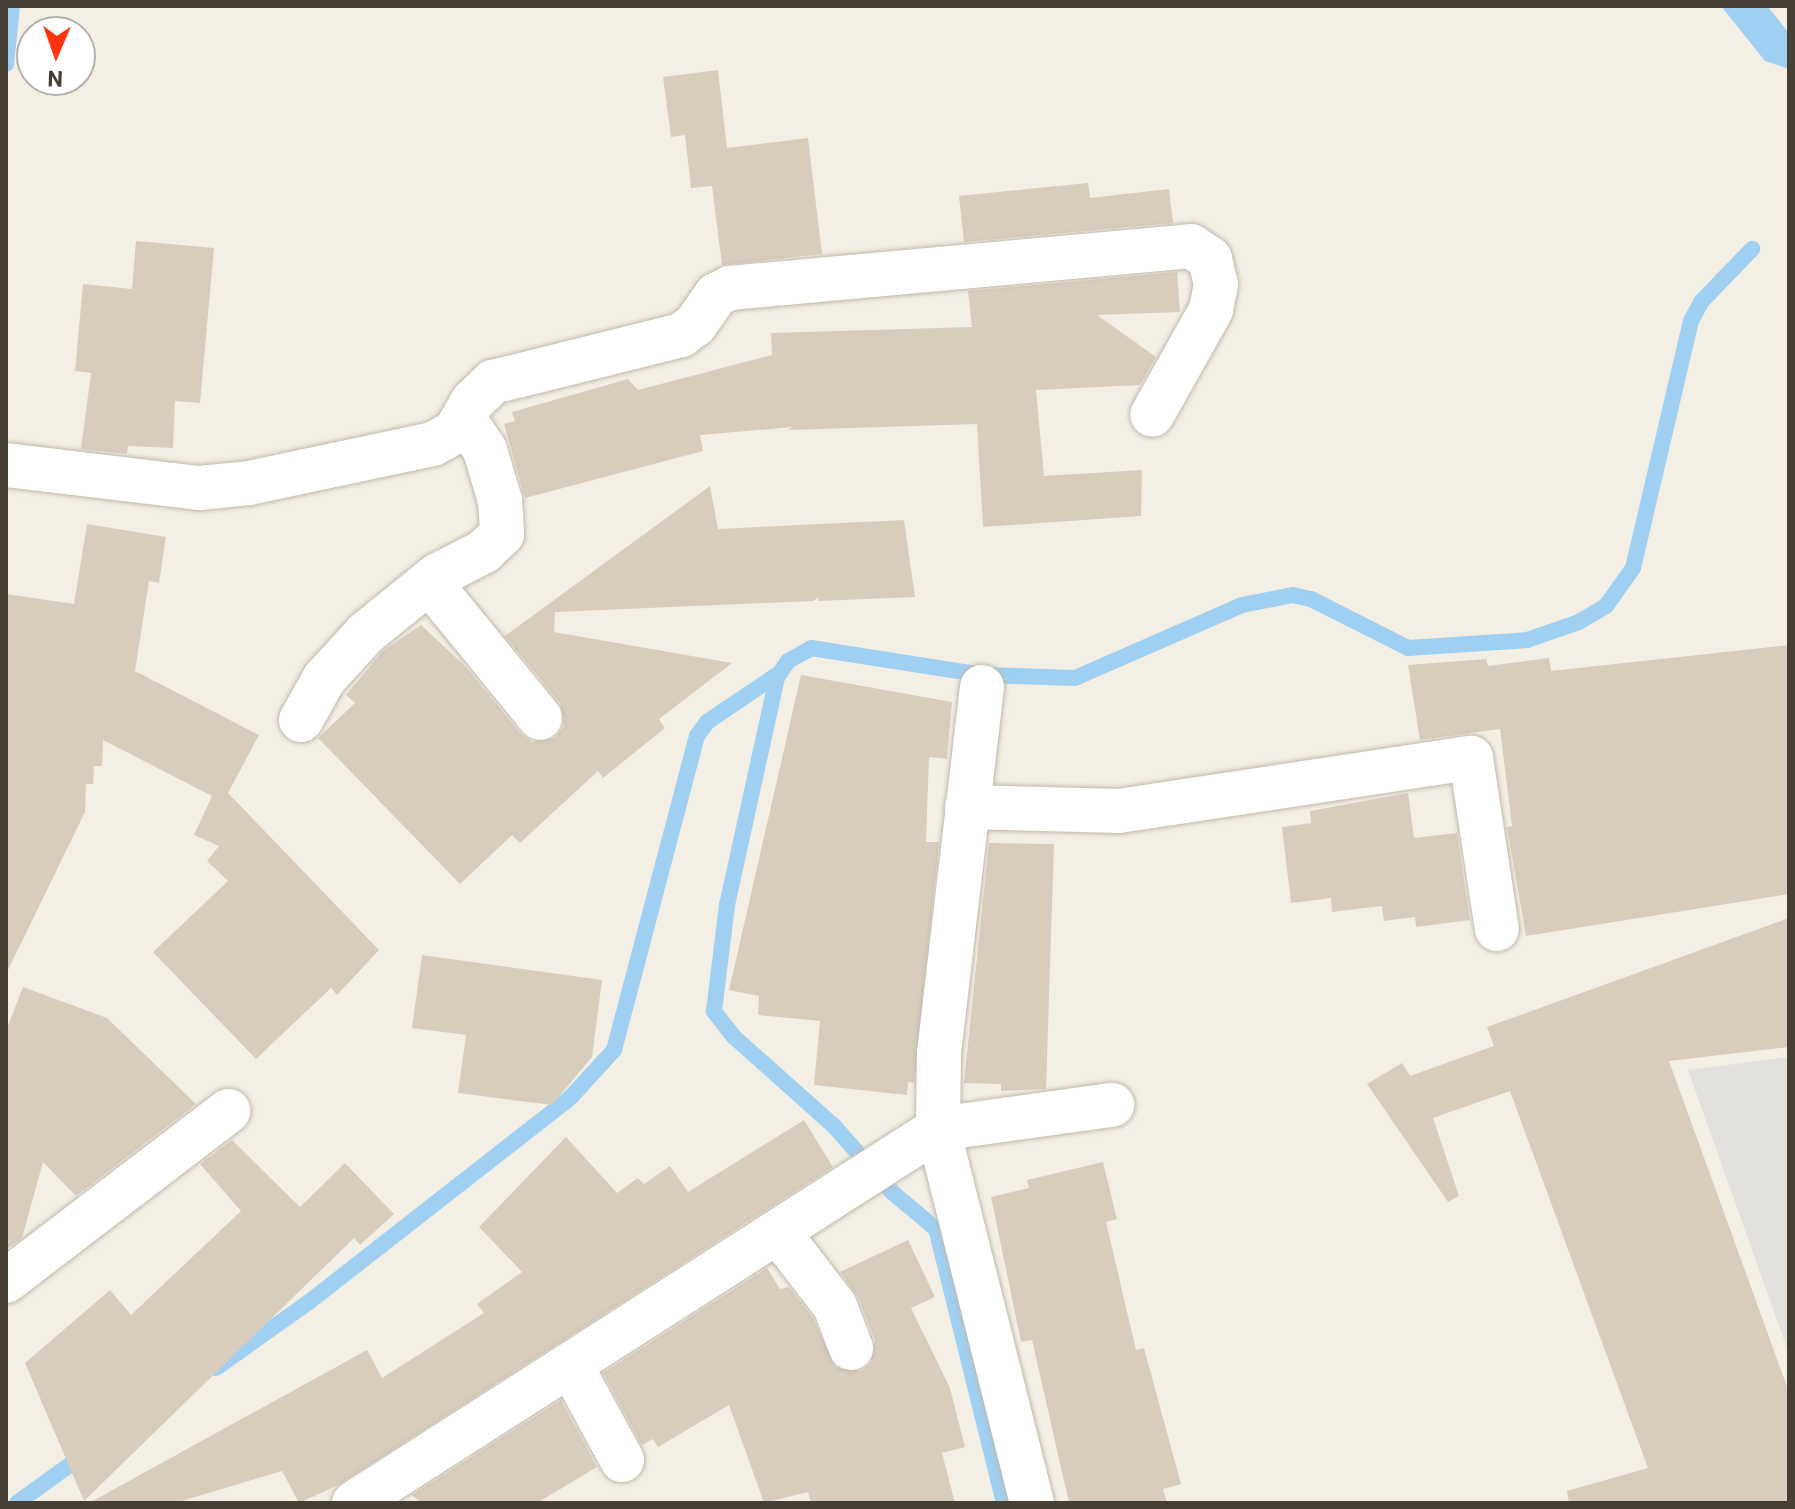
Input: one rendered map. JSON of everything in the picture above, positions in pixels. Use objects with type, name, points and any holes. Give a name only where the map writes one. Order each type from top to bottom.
[{"type":"street","points":[[6,465],[199,488],[249,483],[433,444],[455,432],[493,382],[681,335],[695,325],[716,295],[730,288],[1191,246],[1210,259],[1216,284],[1211,310],[1152,415]]},
{"type":"street","points":[[301,720],[324,679],[366,633],[430,583],[483,552],[502,534],[500,501],[485,450],[464,419]]},
{"type":"street","points":[[430,583],[540,718]]},
{"type":"street","points":[[982,687],[939,1054],[938,1129],[1032,1503]]},
{"type":"street","points":[[967,807],[1119,811],[1471,758],[1497,929]]},
{"type":"street","points":[[354,1503],[938,1129],[1112,1105]]},
{"type":"street","points":[[6,1281],[228,1111]]},
{"type":"street","points":[[778,1232],[828,1296],[851,1348]]},
{"type":"street","points":[[571,1366],[622,1460]]},
{"type":"shaded area","points":[[1789,1057],[1789,1354],[1688,1070]]},
{"type":"water","points":[[1721,6],[1767,6],[1789,33],[1789,69],[1765,61]]},
{"type":"building","points":[[718,70],[727,148],[808,138],[822,254],[722,265],[712,186],[691,188],[685,135],[671,137],[663,77]]},
{"type":"building","points":[[1088,183],[1090,198],[1169,189],[1173,223],[964,242],[959,196]]},
{"type":"building","points":[[136,241],[214,248],[200,403],[175,401],[173,448],[128,446],[127,454],[81,449],[91,373],[75,371],[83,284],[132,289]]},
{"type":"building","points":[[1177,272],[1180,312],[1097,315],[1156,357],[1140,385],[1036,390],[1044,476],[1142,470],[1141,516],[983,527],[977,424],[788,430],[793,427],[700,435],[703,451],[525,498],[504,424],[515,421],[512,412],[628,379],[638,390],[772,355],[771,333],[972,327],[968,291]]},
{"type":"building","points":[[710,486],[718,529],[904,520],[915,597],[818,601],[819,597],[813,601],[555,612],[554,632],[732,663],[659,719],[665,728],[603,778],[598,771],[520,843],[512,835],[460,884],[318,738],[355,703],[346,695],[383,651],[421,625],[466,667],[521,734],[532,742],[555,738],[564,726],[560,703],[505,636]]},
{"type":"building","points":[[87,524],[166,537],[159,583],[149,581],[135,671],[259,735],[228,793],[379,950],[337,995],[331,988],[256,1059],[153,952],[228,881],[207,861],[219,846],[194,835],[212,796],[103,740],[102,766],[94,766],[93,784],[86,784],[85,812],[6,974],[6,594],[74,604]]},
{"type":"building","points":[[1789,645],[1789,894],[1526,936],[1507,827],[1512,826],[1500,729],[1420,740],[1408,665],[1486,659],[1488,666],[1549,658],[1551,671]]},
{"type":"building","points":[[801,675],[952,702],[947,759],[929,757],[926,842],[939,842],[914,1083],[908,1082],[907,1095],[814,1085],[820,1021],[758,1015],[759,996],[729,990]]},
{"type":"building","points":[[1408,793],[1414,838],[1457,833],[1470,920],[1416,927],[1415,917],[1384,921],[1382,906],[1332,912],[1331,898],[1291,903],[1282,827],[1311,823],[1310,811]]},
{"type":"building","points":[[989,843],[1054,844],[1046,1089],[1001,1091],[1001,1084],[964,1083]]},
{"type":"building","points":[[1789,918],[1789,1047],[1669,1061],[1789,1392],[1789,1503],[1569,1503],[1567,1491],[1648,1468],[1510,1091],[1433,1118],[1459,1196],[1448,1202],[1367,1084],[1402,1063],[1410,1076],[1494,1046],[1487,1027]]},
{"type":"building","points":[[422,955],[602,980],[592,1057],[552,1105],[458,1093],[466,1035],[412,1028]]},
{"type":"building","points":[[23,987],[107,1018],[196,1104],[76,1196],[43,1162],[22,1238],[8,1248],[6,1031]]},
{"type":"building","points":[[804,1120],[833,1167],[338,1485],[299,1503],[282,1471],[175,1503],[89,1503],[367,1350],[382,1378],[484,1313],[477,1304],[522,1272],[479,1227],[566,1137],[617,1193],[638,1178],[644,1184],[670,1166],[688,1192]]},
{"type":"building","points":[[232,1140],[300,1207],[345,1163],[394,1214],[360,1245],[354,1238],[84,1501],[25,1363],[110,1290],[131,1315],[241,1211],[200,1164]]},
{"type":"building","points":[[1103,1162],[1117,1219],[1106,1222],[1136,1350],[1144,1348],[1181,1484],[1163,1489],[1167,1503],[1069,1503],[1032,1340],[1021,1342],[991,1197],[1029,1188],[1027,1180]]},
{"type":"building","points":[[908,1240],[935,1297],[911,1308],[950,1388],[965,1447],[942,1453],[955,1503],[811,1503],[808,1492],[764,1503],[729,1405],[658,1447],[653,1439],[642,1445],[603,1373],[767,1268],[780,1289],[789,1287],[813,1318],[835,1367],[861,1371],[871,1363],[875,1340],[858,1297],[840,1272]]},
{"type":"building","points":[[561,1400],[597,1467],[537,1503],[421,1503],[412,1495]]},
{"type":"waterway","points":[[6,64],[12,6]]},
{"type":"waterway","points":[[1004,1503],[936,1229],[892,1192],[834,1126],[734,1037],[714,1011],[727,905],[777,677],[788,661],[811,648],[984,675],[1075,678],[1242,605],[1293,595],[1311,599],[1408,648],[1527,640],[1579,622],[1606,606],[1633,568],[1691,321],[1701,302],[1752,249]]},
{"type":"waterway","points":[[216,1368],[309,1302],[570,1098],[614,1050],[697,736],[707,722],[781,672]]},
{"type":"waterway","points":[[17,1503],[86,1453]]}]
